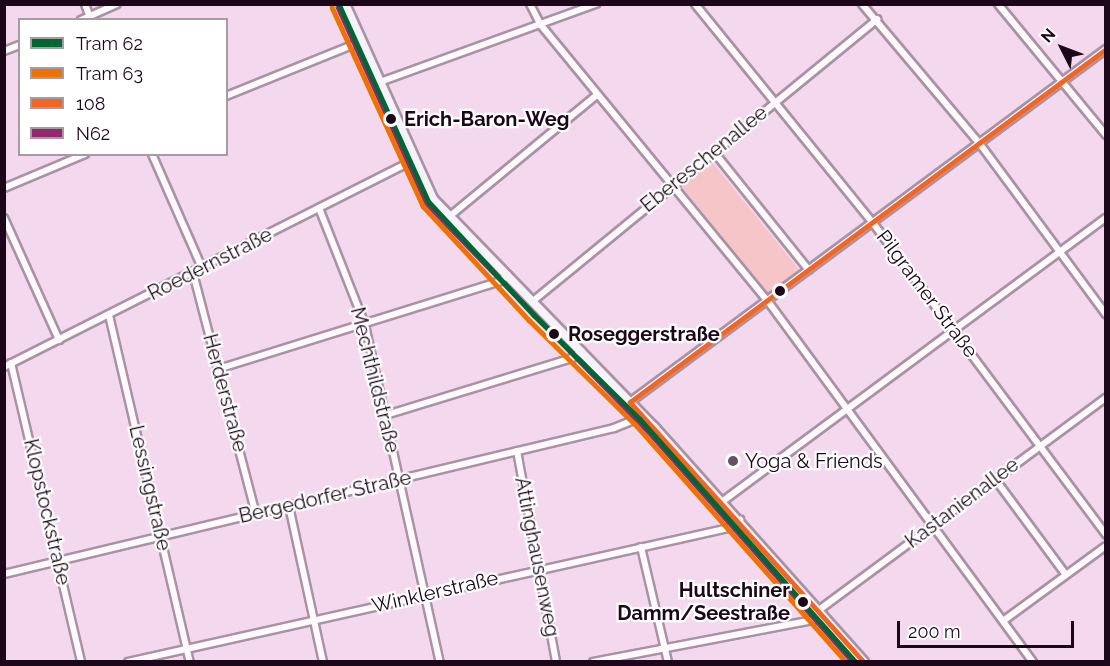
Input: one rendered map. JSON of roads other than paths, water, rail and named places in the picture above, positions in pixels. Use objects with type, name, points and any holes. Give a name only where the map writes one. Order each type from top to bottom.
[{"type":"main road","points":[[345,4],[430,194],[723,501],[864,662]]},
{"type":"street","points":[[85,4],[90,18],[117,4]]},
{"type":"street","points":[[530,4],[540,24],[767,300],[1033,662]]},
{"type":"street","points":[[380,82],[596,4]]},
{"type":"street","name":"Pilgramer Straße","points":[[695,4],[873,223],[1106,534]]},
{"type":"street","points":[[862,4],[877,19],[980,144],[1106,314]]},
{"type":"street","points":[[998,4],[1106,135]]},
{"type":"street","name":"Ebereschenallee","points":[[533,300],[877,19]]},
{"type":"street","points":[[228,95],[362,41]]},
{"type":"street","points":[[630,402],[1106,49]]},
{"type":"street","points":[[450,216],[597,95]]},
{"type":"street","points":[[714,152],[809,270]]},
{"type":"street","points":[[4,188],[80,156]]},
{"type":"street","points":[[153,156],[202,268]]},
{"type":"street","name":"Roedernstraße","points":[[4,367],[414,160]]},
{"type":"street","name":"Mechthildstraße","points":[[319,208],[365,325],[440,662]]},
{"type":"street","points":[[4,218],[59,340]]},
{"type":"street","points":[[723,501],[1106,218]]},
{"type":"street","name":"Herderstraße","points":[[193,273],[256,514]]},
{"type":"street","points":[[219,369],[365,325],[500,281],[508,275]]},
{"type":"street","name":"Lessingstraße","points":[[108,315],[190,662]]},
{"type":"street","points":[[386,415],[572,358],[582,351]]},
{"type":"street","name":"Klopstockstraße","points":[[12,363],[81,662]]},
{"type":"street","name":"Kastanienallee","points":[[593,662],[813,620],[932,525],[1106,398]]},
{"type":"street","name":"Bergedorfer Straße","points":[[4,574],[518,452],[635,422],[644,416]]},
{"type":"street","name":"Attinghausenweg","points":[[518,452],[556,662]]},
{"type":"street","points":[[995,479],[1066,575]]},
{"type":"street","points":[[289,506],[323,662]]},
{"type":"street","name":"Winklerstraße","points":[[128,662],[729,528],[740,520]]},
{"type":"street","points":[[1003,621],[1106,546]]},
{"type":"street","points":[[641,547],[668,662]]},
{"type":"tram line","name":"62","points":[[339,4],[429,202],[534,315],[640,419],[856,662]]},
{"type":"tram line","name":"63","points":[[332,7],[423,206],[529,320],[635,424],[846,662]]},
{"type":"place","name":"Erich-Baron-Weg","points":[[391,119]]},
{"type":"place","name":"Roseggerstraße","points":[[554,334]]},
{"type":"place","name":"Yoga & Friends","points":[[733,461]]},
{"type":"place","name":"Hultschiner Damm/Seestraße","points":[[803,602]]}]
